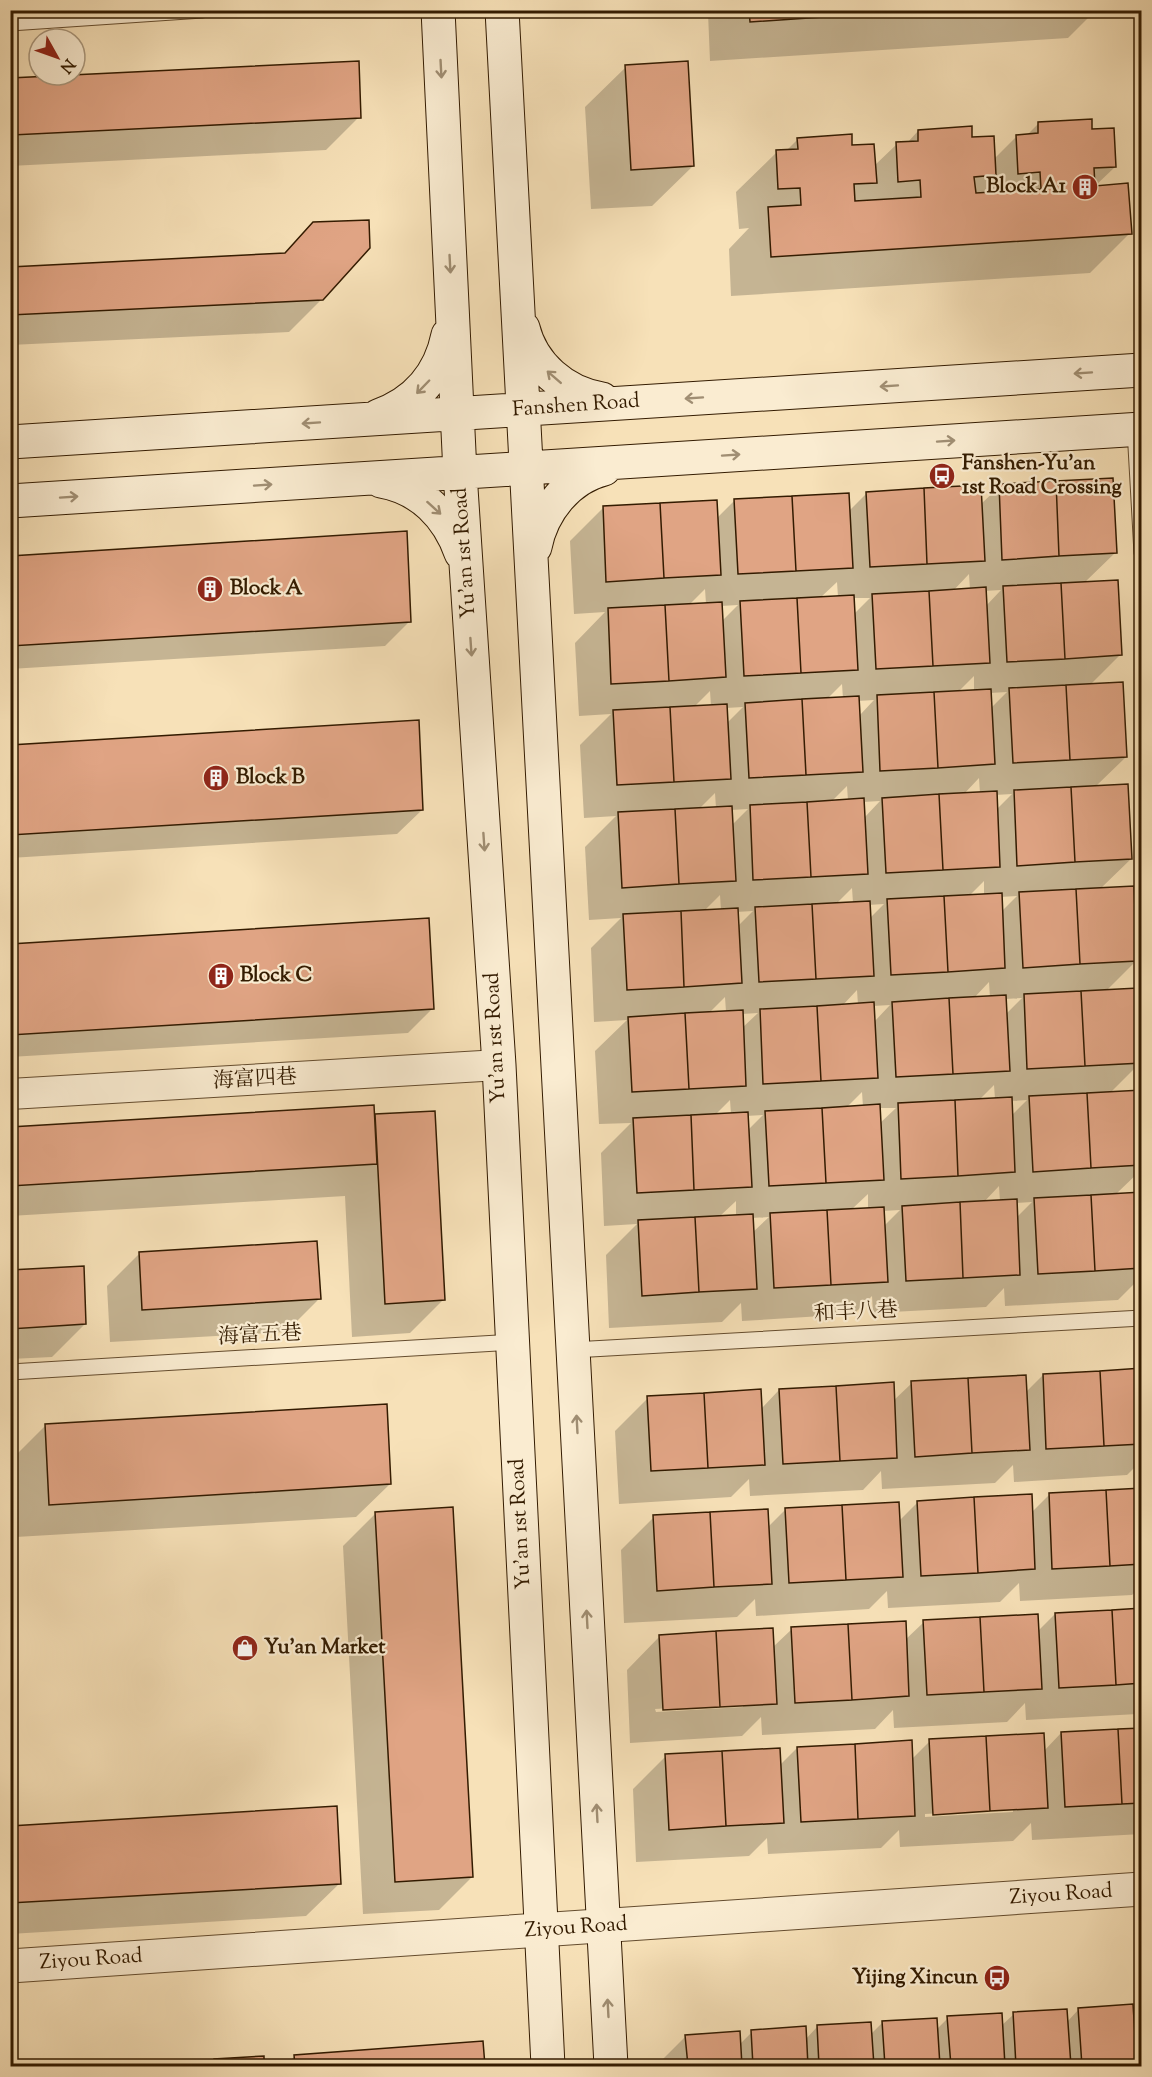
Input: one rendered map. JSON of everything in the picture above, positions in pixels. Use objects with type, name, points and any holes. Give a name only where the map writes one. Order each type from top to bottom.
[{"type":"main road","name":"Yu’an 1st Road","points":[[438,10],[460,472],[498,1065],[513,1342],[548,2067]]},
{"type":"main road","points":[[502,10],[611,2067]]},
{"type":"main road","points":[[517,302],[524,332],[538,361],[552,377],[561,384],[590,397],[628,402]]},
{"type":"main road","points":[[345,421],[380,415],[409,401],[432,378],[446,348],[452,315]]},
{"type":"main road","name":"Fanshen Road","points":[[10,442],[1142,370]]},
{"type":"main road","points":[[10,501],[1138,429]]},
{"type":"main road","points":[[531,566],[537,534],[551,505],[572,484],[599,470],[632,462]]},
{"type":"main road","points":[[362,478],[394,483],[421,496],[442,516],[457,541],[466,568]]},
{"type":"main road","name":"Ziyou Road","points":[[10,1966],[1142,1889]]},
{"type":"street","name":"海富四巷","points":[[10,1094],[498,1065]]},
{"type":"lane","points":[[10,23],[202,10]]},
{"type":"lane","points":[[1138,429],[1142,553]]},
{"type":"lane","name":"和丰八巷","points":[[573,1350],[1142,1318]]},
{"type":"lane","name":"海富五巷","points":[[10,1372],[513,1342]]},
{"type":"building","points":[[749,10],[924,10],[750,22]]},
{"type":"building","points":[[359,61],[361,118],[12,135],[10,78],[27,77],[27,87],[87,87],[87,74]]},
{"type":"building","points":[[688,61],[694,166],[631,170],[625,65]]},
{"type":"building","name":"Block A1","points":[[1092,119],[1092,129],[1114,128],[1116,167],[1094,168],[1095,186],[1128,183],[1132,234],[771,257],[768,207],[801,205],[800,188],[778,189],[776,150],[798,149],[797,138],[852,134],[852,145],[874,144],[877,183],[854,184],[855,201],[921,197],[920,180],[898,182],[896,142],[918,141],[918,130],[972,126],[972,137],[994,136],[996,175],[974,177],[976,193],[1041,189],[1040,172],[1018,174],[1016,135],[1038,133],[1038,122]]},
{"type":"building","points":[[369,220],[370,248],[323,300],[10,315],[10,267],[285,253],[313,222]]},
{"type":"building","points":[[1113,478],[1117,553],[1059,556],[1056,481]]},
{"type":"building","points":[[1056,481],[1059,556],[1002,560],[999,484]]},
{"type":"building","points":[[981,485],[985,561],[927,564],[924,488]]},
{"type":"building","points":[[924,488],[927,564],[870,567],[866,492]]},
{"type":"building","points":[[849,493],[853,568],[796,571],[792,496]]},
{"type":"building","points":[[792,496],[796,571],[738,574],[734,499]]},
{"type":"building","points":[[717,500],[721,575],[664,578],[660,503]]},
{"type":"building","points":[[660,503],[664,578],[606,582],[603,506]]},
{"type":"building","name":"Block A","points":[[407,531],[411,622],[10,646],[10,556]]},
{"type":"building","points":[[1118,580],[1122,655],[1065,659],[1061,583]]},
{"type":"building","points":[[1061,583],[1065,659],[1007,662],[1003,586]]},
{"type":"building","points":[[986,587],[990,663],[933,666],[929,591]]},
{"type":"building","points":[[929,591],[933,666],[876,669],[872,594]]},
{"type":"building","points":[[854,595],[858,670],[801,673],[797,598]]},
{"type":"building","points":[[797,598],[801,673],[744,676],[740,601]]},
{"type":"building","points":[[722,602],[726,677],[669,681],[665,605]]},
{"type":"building","points":[[665,605],[669,681],[611,684],[608,608]]},
{"type":"building","points":[[1123,682],[1127,757],[1070,760],[1066,685]]},
{"type":"building","points":[[1066,685],[1070,760],[1013,763],[1009,688]]},
{"type":"building","points":[[991,689],[995,764],[938,768],[934,692]]},
{"type":"building","points":[[934,692],[938,768],[880,771],[877,695]]},
{"type":"building","points":[[859,696],[863,772],[806,775],[802,699]]},
{"type":"building","points":[[802,699],[806,775],[749,778],[745,703]]},
{"type":"building","points":[[727,704],[731,779],[674,782],[670,707]]},
{"type":"building","points":[[670,707],[674,782],[617,785],[613,710]]},
{"type":"building","name":"Block B","points":[[419,720],[423,810],[10,835],[10,745]]},
{"type":"building","points":[[1128,784],[1132,859],[1075,862],[1071,787]]},
{"type":"building","points":[[1071,787],[1075,862],[1017,866],[1014,790]]},
{"type":"building","points":[[997,791],[1000,867],[943,870],[939,794]]},
{"type":"building","points":[[939,794],[943,870],[886,873],[882,798]]},
{"type":"building","points":[[864,798],[868,874],[811,877],[807,802]]},
{"type":"building","points":[[807,802],[811,877],[753,880],[750,805]]},
{"type":"building","points":[[732,806],[736,881],[679,884],[675,809]]},
{"type":"building","points":[[675,809],[679,884],[622,888],[618,812]]},
{"type":"building","points":[[1134,886],[1137,961],[1080,964],[1076,889]]},
{"type":"building","points":[[1076,889],[1080,964],[1023,968],[1019,892]]},
{"type":"building","points":[[1002,893],[1005,968],[948,972],[944,896]]},
{"type":"building","points":[[944,896],[948,972],[891,975],[887,899]]},
{"type":"building","points":[[870,901],[874,976],[816,979],[812,904]]},
{"type":"building","points":[[812,904],[816,979],[759,982],[755,907]]},
{"type":"building","points":[[738,908],[742,983],[684,987],[681,911]]},
{"type":"building","points":[[681,911],[684,987],[627,990],[623,914]]},
{"type":"building","name":"Block C","points":[[429,918],[434,1009],[10,1035],[10,944]]},
{"type":"building","points":[[1138,988],[1142,1063],[1085,1066],[1081,991]]},
{"type":"building","points":[[1081,991],[1085,1066],[1027,1069],[1024,994]]},
{"type":"building","points":[[1006,995],[1010,1071],[953,1074],[949,998]]},
{"type":"building","points":[[949,998],[953,1074],[896,1077],[892,1002]]},
{"type":"building","points":[[874,1002],[878,1078],[821,1081],[817,1006]]},
{"type":"building","points":[[817,1006],[821,1081],[763,1084],[760,1009]]},
{"type":"building","points":[[743,1010],[746,1086],[689,1089],[685,1013]]},
{"type":"building","points":[[685,1013],[689,1089],[632,1092],[628,1017]]},
{"type":"building","points":[[1142,1090],[1142,1165],[1091,1168],[1087,1093]]},
{"type":"building","points":[[1087,1093],[1091,1168],[1033,1172],[1029,1096]]},
{"type":"building","points":[[1012,1097],[1015,1172],[958,1176],[955,1100]]},
{"type":"building","points":[[955,1100],[958,1176],[901,1179],[898,1103]]},
{"type":"building","points":[[880,1104],[884,1180],[826,1183],[822,1108]]},
{"type":"building","points":[[374,1105],[377,1164],[10,1186],[10,1127]]},
{"type":"building","points":[[822,1108],[826,1183],[769,1186],[765,1111]]},
{"type":"building","points":[[435,1111],[445,1300],[385,1304],[375,1114]]},
{"type":"building","points":[[748,1112],[752,1187],[694,1190],[691,1115]]},
{"type":"building","points":[[691,1115],[694,1190],[637,1193],[633,1118]]},
{"type":"building","points":[[1142,1192],[1142,1268],[1095,1271],[1091,1195]]},
{"type":"building","points":[[1091,1195],[1095,1271],[1038,1274],[1034,1198]]},
{"type":"building","points":[[1017,1199],[1020,1275],[963,1278],[960,1202]]},
{"type":"building","points":[[960,1202],[963,1278],[906,1281],[902,1206]]},
{"type":"building","points":[[884,1207],[888,1282],[831,1285],[827,1210]]},
{"type":"building","points":[[827,1210],[831,1285],[774,1288],[770,1213]]},
{"type":"building","points":[[753,1214],[757,1289],[699,1292],[695,1217]]},
{"type":"building","points":[[695,1217],[699,1292],[642,1296],[638,1220]]},
{"type":"building","points":[[317,1241],[321,1299],[142,1310],[139,1252]]},
{"type":"building","points":[[84,1266],[86,1324],[10,1329],[10,1270]]},
{"type":"building","points":[[1142,1368],[1142,1444],[1104,1446],[1100,1371]]},
{"type":"building","points":[[1100,1371],[1104,1446],[1046,1449],[1043,1374]]},
{"type":"building","points":[[1026,1375],[1030,1450],[972,1453],[968,1378]]},
{"type":"building","points":[[968,1378],[972,1453],[915,1457],[911,1381]]},
{"type":"building","points":[[894,1382],[897,1458],[840,1461],[836,1386]]},
{"type":"building","points":[[836,1386],[840,1461],[783,1464],[779,1389]]},
{"type":"building","points":[[761,1389],[765,1465],[708,1468],[704,1393]]},
{"type":"building","points":[[704,1393],[708,1468],[651,1471],[647,1396]]},
{"type":"building","points":[[387,1404],[391,1484],[49,1505],[45,1424]]},
{"type":"building","points":[[1142,1488],[1142,1564],[1110,1566],[1106,1490]]},
{"type":"building","points":[[1106,1490],[1110,1566],[1052,1569],[1049,1493]]},
{"type":"building","points":[[1032,1494],[1035,1569],[978,1573],[974,1497]]},
{"type":"building","points":[[974,1497],[978,1573],[921,1576],[917,1501]]},
{"type":"building","points":[[899,1502],[903,1577],[846,1580],[842,1505]]},
{"type":"building","points":[[842,1505],[846,1580],[789,1583],[785,1508]]},
{"type":"building","points":[[453,1507],[473,1877],[395,1882],[375,1512]]},
{"type":"building","points":[[768,1509],[772,1584],[714,1587],[710,1512]]},
{"type":"building","points":[[710,1512],[714,1587],[657,1591],[653,1515]]},
{"type":"building","points":[[1142,1608],[1142,1683],[1116,1685],[1112,1610]]},
{"type":"building","points":[[1112,1610],[1116,1685],[1059,1688],[1055,1613]]},
{"type":"building","points":[[1038,1614],[1042,1689],[984,1692],[980,1617]]},
{"type":"building","points":[[980,1617],[984,1692],[927,1695],[923,1620]]},
{"type":"building","points":[[906,1621],[909,1696],[852,1700],[848,1624]]},
{"type":"building","points":[[848,1624],[852,1700],[795,1703],[791,1627]]},
{"type":"building","points":[[773,1628],[777,1704],[720,1707],[716,1631]]},
{"type":"building","points":[[716,1631],[720,1707],[663,1710],[659,1635]]},
{"type":"building","points":[[1142,1728],[1142,1803],[1122,1804],[1118,1729]]},
{"type":"building","points":[[1118,1729],[1122,1804],[1065,1807],[1061,1732]]},
{"type":"building","points":[[1044,1733],[1048,1808],[990,1811],[986,1736]]},
{"type":"building","points":[[986,1736],[990,1811],[933,1815],[929,1739]]},
{"type":"building","points":[[912,1740],[915,1816],[858,1819],[855,1744]]},
{"type":"building","points":[[855,1744],[858,1819],[801,1822],[797,1747]]},
{"type":"building","points":[[780,1748],[784,1823],[726,1826],[722,1751]]},
{"type":"building","points":[[722,1751],[726,1826],[669,1830],[665,1754]]},
{"type":"building","points":[[337,1806],[341,1884],[10,1903],[10,1826]]},
{"type":"building","points":[[1133,2004],[1137,2066],[1082,2066],[1078,2008]]},
{"type":"building","points":[[1067,2009],[1071,2066],[1016,2066],[1013,2012]]},
{"type":"building","points":[[1002,2013],[1005,2066],[951,2066],[947,2016]]},
{"type":"building","points":[[937,2018],[940,2066],[885,2066],[882,2021]]},
{"type":"building","points":[[871,2022],[874,2066],[819,2066],[817,2025]]},
{"type":"building","points":[[806,2026],[808,2066],[753,2066],[751,2030]]},
{"type":"building","points":[[740,2031],[742,2066],[688,2066],[685,2035]]},
{"type":"building","points":[[483,2041],[485,2066],[295,2066],[294,2055]]},
{"type":"building","points":[[264,2056],[264,2066],[215,2066],[214,2059]]},
{"type":"building","points":[[192,2060],[192,2066],[142,2066],[142,2064]]},
{"type":"place","name":"Block A1","points":[[1085,187]]},
{"type":"place","name":"Fanshen-Yu'an 1st Road Crossing","points":[[942,476]]},
{"type":"place","name":"Block A","points":[[210,589]]},
{"type":"place","name":"Block B","points":[[216,778]]},
{"type":"place","name":"Block C","points":[[221,976]]},
{"type":"place","name":"Yu’an Market","points":[[245,1648]]},
{"type":"place","name":"Yijing Xincun","points":[[997,1978]]}]
